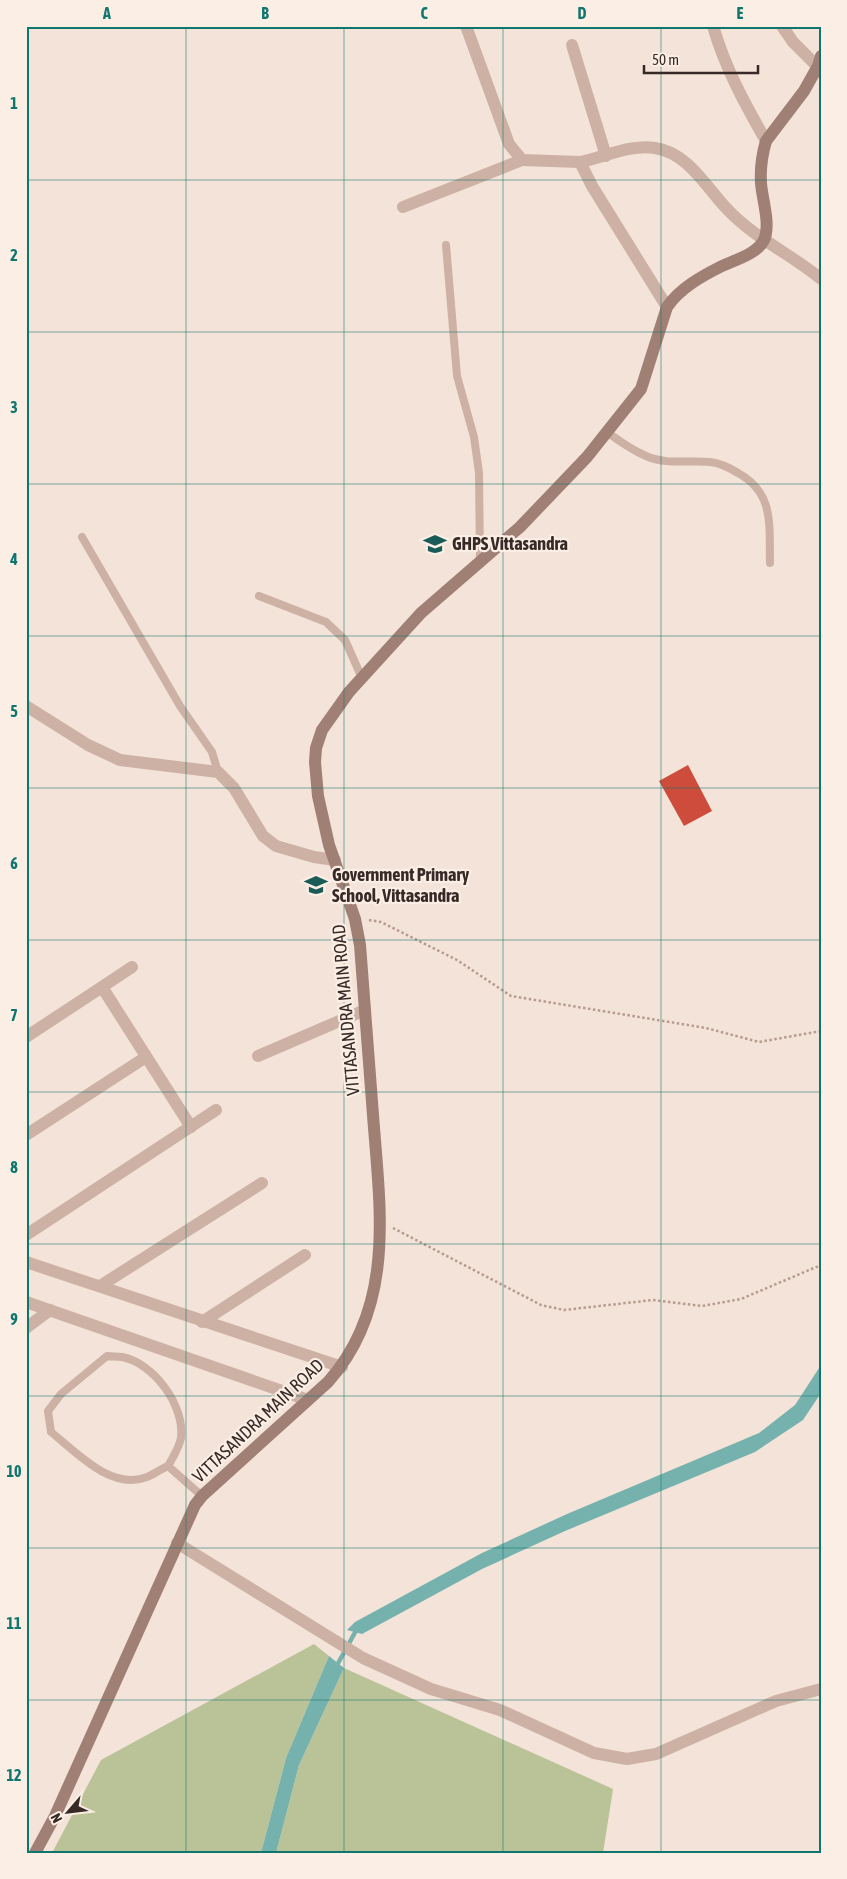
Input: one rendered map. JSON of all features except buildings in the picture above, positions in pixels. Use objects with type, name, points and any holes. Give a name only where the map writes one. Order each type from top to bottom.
[{"type":"street","points":[[466,26],[509,144],[522,160]]},
{"type":"street","points":[[713,26],[720,50],[738,93],[766,141]]},
{"type":"street","points":[[764,240],[766,230],[761,166],[766,141],[804,91],[820,64],[793,42],[782,26]]},
{"type":"street","points":[[572,45],[606,156]]},
{"type":"street","points":[[403,207],[522,160],[580,162],[633,149],[655,148],[678,156],[733,215],[764,240],[796,258],[821,279]]},
{"type":"street","points":[[580,162],[596,194],[667,307]]},
{"type":"street","name":"VITTASANDRA MAIN ROAD","points":[[35,1853],[55,1816],[190,1514],[202,1496],[342,1367],[359,1338],[372,1303],[381,1222],[360,945],[356,919],[322,816],[315,778],[316,748],[322,730],[332,714],[362,678],[436,598],[480,564],[572,476],[641,389],[667,307],[673,298],[691,284],[748,254],[764,240]]},
{"type":"street","points":[[26,706],[88,745],[120,760],[218,772],[234,788],[263,836],[276,846],[314,857],[335,860]]},
{"type":"street","points":[[26,1037],[132,967]]},
{"type":"street","points":[[102,987],[190,1127]]},
{"type":"street","points":[[258,1056],[365,1010]]},
{"type":"street","points":[[26,1135],[146,1057]]},
{"type":"street","points":[[26,1235],[216,1110]]},
{"type":"street","points":[[100,1286],[262,1183]]},
{"type":"street","points":[[202,1322],[305,1256]]},
{"type":"street","points":[[26,1262],[342,1367]]},
{"type":"street","points":[[26,1302],[308,1400]]},
{"type":"street","points":[[26,1328],[50,1310]]},
{"type":"street","points":[[177,1543],[363,1658],[431,1689],[500,1710],[594,1753],[627,1759],[656,1754],[776,1701],[821,1688]]},
{"type":"lane","points":[[446,245],[457,376],[474,437],[479,473],[480,564]]},
{"type":"lane","points":[[607,432],[647,457],[681,462],[711,462],[729,468],[750,479],[762,492],[769,518],[770,563]]},
{"type":"lane","points":[[82,537],[180,706],[212,752],[218,772]]},
{"type":"lane","points":[[259,596],[326,622],[345,640],[362,678]]},
{"type":"lane","points":[[107,1356],[123,1357],[145,1368],[166,1387],[178,1411],[181,1437],[176,1452],[168,1466],[146,1478],[122,1479],[96,1468],[51,1432],[48,1411],[61,1394],[107,1356]]},
{"type":"lane","points":[[168,1466],[202,1496]]},
{"type":"path","points":[[356,919],[381,922],[457,960],[510,996],[706,1028],[759,1042],[821,1030]]},
{"type":"path","points":[[381,1222],[540,1305],[564,1310],[653,1300],[702,1306],[741,1298],[821,1264]]},
{"type":"green space","points":[[314,1644],[329,1656],[286,1758],[261,1853],[52,1853],[101,1760]]},
{"type":"green space","points":[[344,1668],[613,1789],[603,1853],[276,1853],[299,1765]]},
{"type":"water","points":[[821,1365],[821,1393],[803,1420],[755,1452],[565,1531],[482,1569],[362,1634],[347,1630],[355,1622],[482,1553],[567,1514],[759,1433],[795,1405]]},
{"type":"water","points":[[329,1656],[344,1668],[299,1765],[276,1853],[261,1853],[286,1758]]},
{"type":"waterway","points":[[336,1667],[358,1627]]},
{"type":"place","name":"GHPS Vittasandra","points":[[435,544]]},
{"type":"place","name":"Government Primary School, Vittasandra","points":[[316,885]]}]
